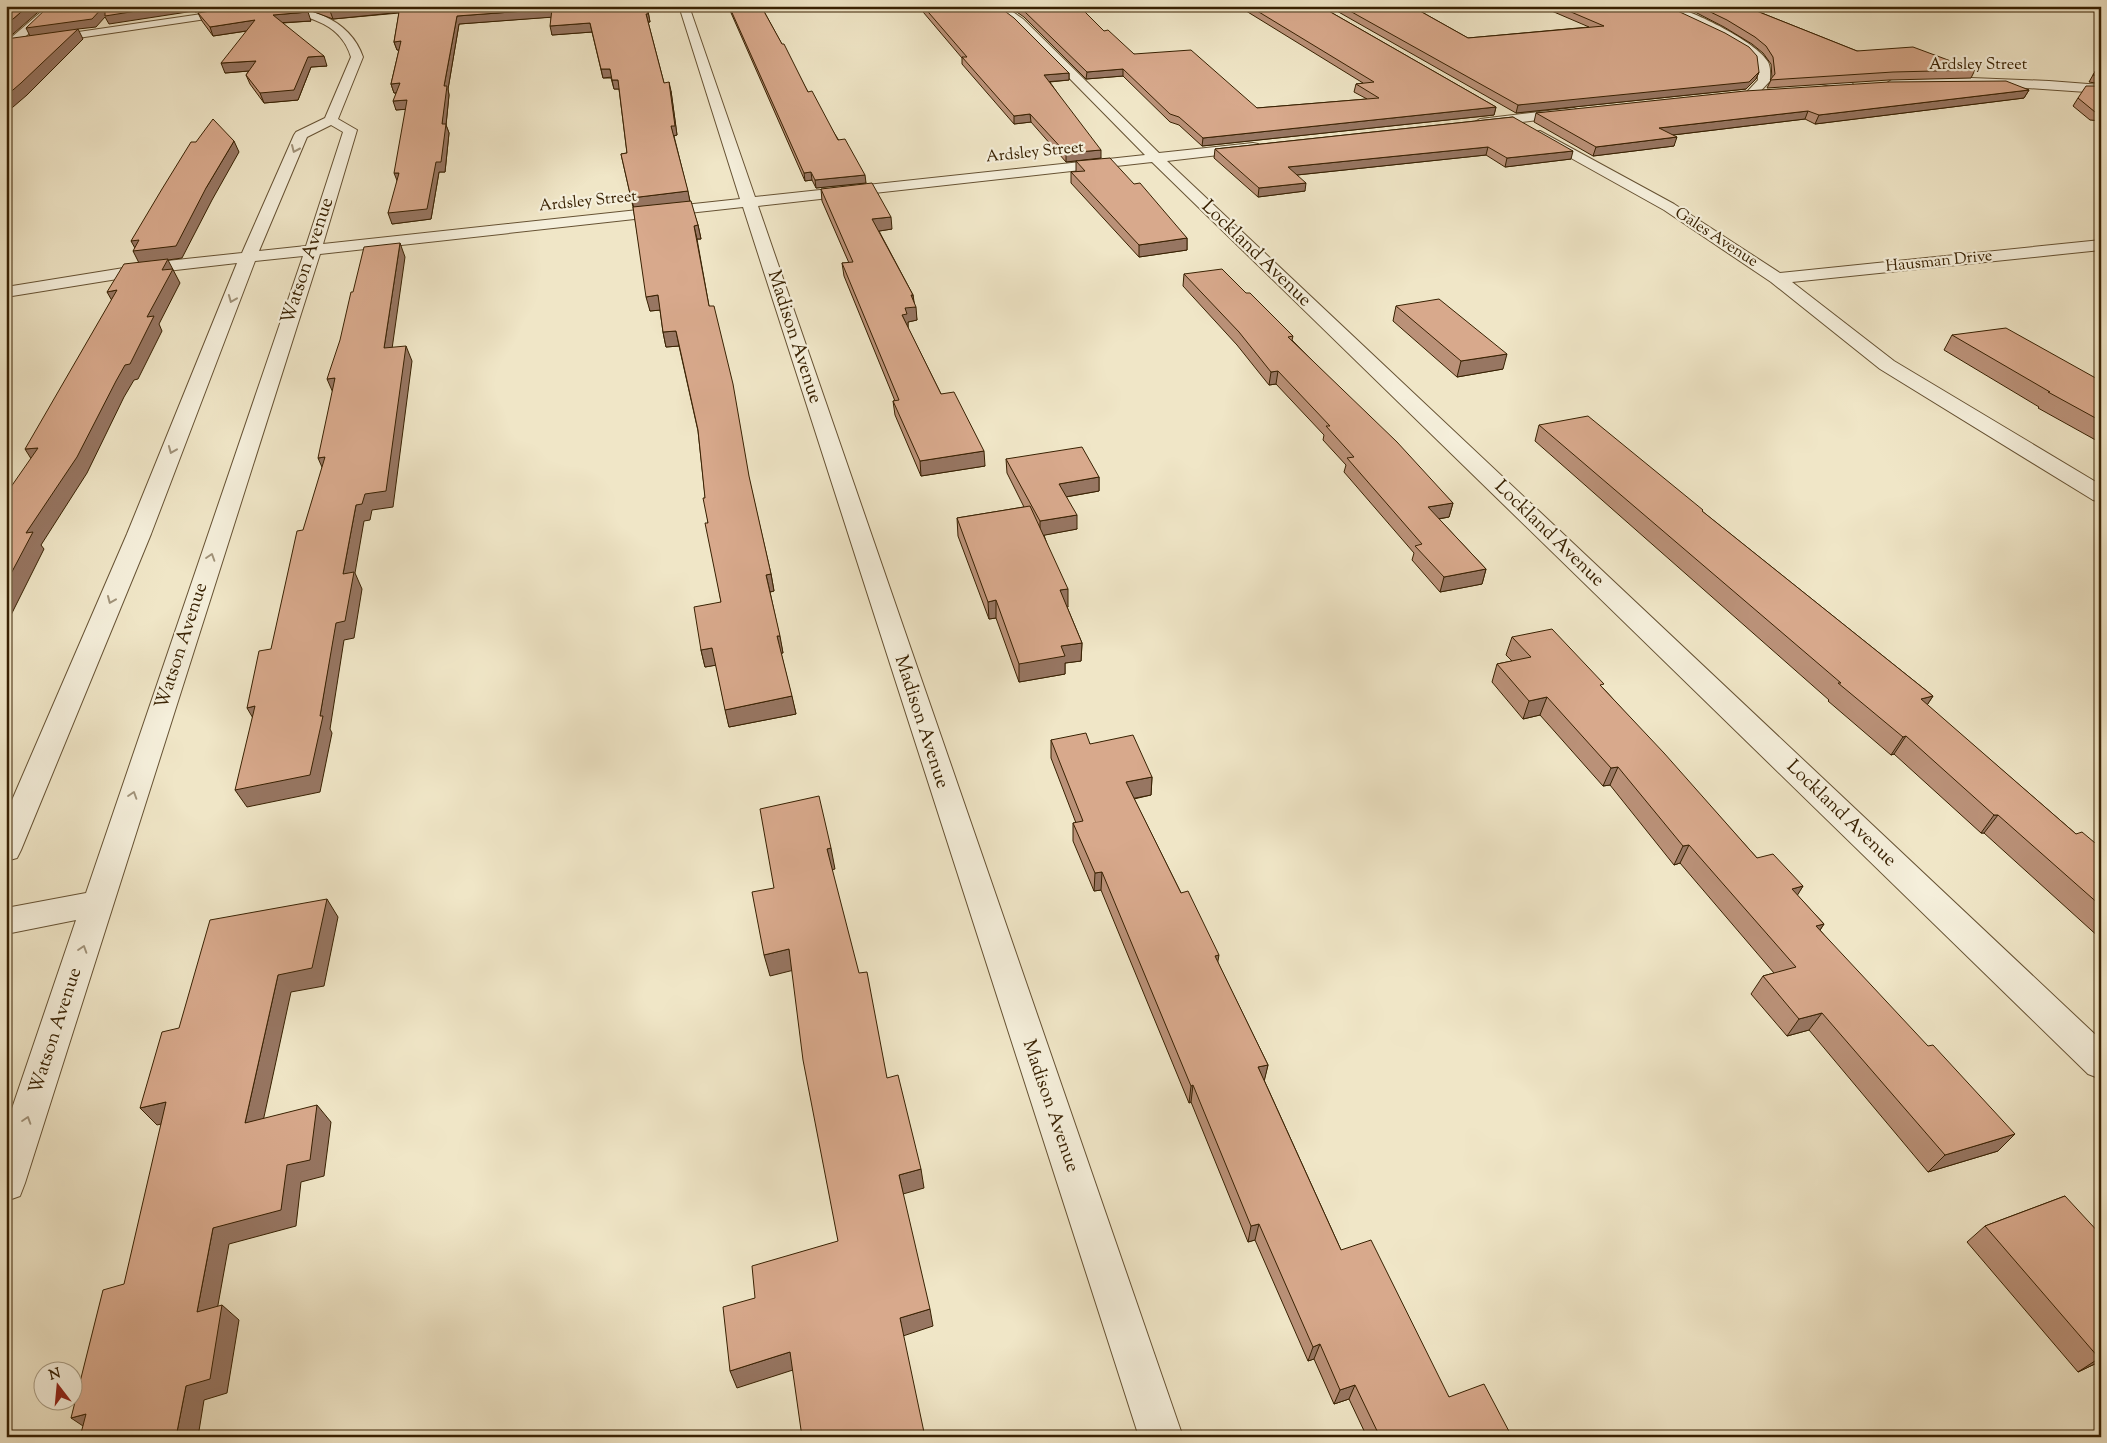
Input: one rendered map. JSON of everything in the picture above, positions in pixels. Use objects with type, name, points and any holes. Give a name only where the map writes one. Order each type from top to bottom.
[{"type":"street","points":[[8,46],[55,6]]},
{"type":"street","name":"Madison Avenue","points":[[684,6],[926,739],[1161,1437]]},
{"type":"street","name":"Lockland Avenue","points":[[997,6],[1019,21],[1154,157],[2101,1063]]},
{"type":"street","points":[[1660,6],[1703,24],[1730,38],[1774,69],[1853,86],[1800,90]]},
{"type":"street","points":[[6,850],[139,534],[248,258],[301,135],[331,120],[357,57],[356,48],[350,39],[328,22],[270,7]]},
{"type":"street","points":[[8,46],[245,10]]},
{"type":"street","points":[[1751,94],[1774,69]]},
{"type":"street","name":"Ardsley Street","points":[[1877,84],[1988,80],[2101,89]]},
{"type":"street","points":[[1733,96],[1771,92]]},
{"type":"street","name":"Gales Avenue","points":[[1495,109],[1669,207],[1777,278],[1887,365],[2101,495]]},
{"type":"street","points":[[1462,124],[1590,110]]},
{"type":"street","name":"Watson Avenue","points":[[6,1183],[313,250],[350,130],[331,120]]},
{"type":"street","name":"Ardsley Street","points":[[6,292],[123,272],[1264,146]]},
{"type":"street","name":"Hausman Drive","points":[[1777,278],[2101,245]]},
{"type":"street","points":[[6,921],[98,903]]},
{"type":"building","points":[[6,6],[28,6],[6,25]]},
{"type":"building","points":[[49,6],[104,6],[92,19],[26,28]]},
{"type":"building","points":[[105,6],[168,6],[105,16]]},
{"type":"building","points":[[242,6],[285,6],[308,12],[273,15],[324,56],[308,57],[294,90],[260,93],[246,75],[256,61],[221,63],[255,20],[210,27],[198,13]]},
{"type":"building","points":[[317,6],[381,6],[330,11]]},
{"type":"building","points":[[400,6],[647,6],[648,14],[646,14],[664,83],[669,82],[675,126],[671,126],[688,191],[631,198],[621,154],[627,153],[618,80],[612,80],[610,69],[601,69],[590,23],[550,26],[552,9],[457,16],[444,86],[447,86],[442,124],[446,124],[441,162],[436,162],[427,209],[388,213],[399,173],[394,173],[407,100],[393,101],[400,83],[391,84],[401,41],[394,42]]},
{"type":"building","points":[[729,6],[761,6],[782,44],[784,44],[808,92],[812,91],[838,140],[845,139],[865,175],[815,180],[811,172],[804,173]]},
{"type":"building","points":[[923,6],[998,6],[1014,18],[1069,73],[1044,75],[1101,150],[1066,153],[1030,114],[1014,116],[962,57],[967,57]]},
{"type":"building","points":[[1017,6],[1079,6],[1104,31],[1108,30],[1134,54],[1191,50],[1257,108],[1379,98],[1356,84],[1374,82],[1249,6],[1320,6],[1496,107],[1203,138],[1179,117],[1170,114],[1123,69],[1087,72]]},
{"type":"building","points":[[1341,6],[1411,6],[1468,38],[1604,26],[1557,6],[1667,6],[1725,33],[1749,47],[1757,56],[1759,72],[1749,82],[1518,105]]},
{"type":"building","points":[[1698,6],[1744,6],[1857,51],[1913,47],[1975,70],[1893,72],[1770,80],[1775,74],[1773,57],[1766,46],[1727,20]]},
{"type":"building","points":[[78,29],[21,83],[6,96],[6,39]]},
{"type":"building","points":[[2101,62],[2101,75],[2093,75]]},
{"type":"building","points":[[2006,81],[2029,90],[1819,115],[1808,111],[1659,128],[1677,137],[1596,147],[1536,113],[1745,91],[1889,82]]},
{"type":"building","points":[[2086,86],[2101,86],[2101,112],[2095,112],[2078,98]]},
{"type":"building","points":[[1513,117],[1573,151],[1507,158],[1488,147],[1288,167],[1306,183],[1259,188],[1215,149]]},
{"type":"building","points":[[213,119],[234,141],[206,188],[176,246],[133,251],[139,240],[131,241],[162,189],[191,142],[196,142]]},
{"type":"building","points":[[1110,158],[1134,184],[1140,183],[1187,238],[1139,245],[1071,172],[1085,171],[1076,161]]},
{"type":"building","points":[[872,183],[891,217],[872,219],[913,295],[911,295],[916,307],[905,308],[907,314],[902,315],[941,394],[954,392],[984,451],[920,461],[893,401],[899,400],[842,263],[853,262],[821,189]]},
{"type":"building","points":[[691,201],[698,225],[694,226],[709,306],[714,306],[733,384],[749,476],[771,574],[766,575],[780,636],[777,636],[792,696],[725,710],[712,648],[701,650],[694,607],[721,602],[705,523],[708,523],[703,498],[705,498],[698,430],[676,331],[663,332],[658,295],[646,297],[633,207]]},
{"type":"building","points":[[400,243],[384,348],[406,346],[386,491],[365,494],[362,504],[356,505],[343,574],[354,572],[345,621],[336,623],[320,716],[323,716],[310,775],[235,790],[255,706],[247,708],[259,651],[271,649],[297,531],[303,530],[325,457],[318,458],[335,378],[327,379],[340,340],[364,247]]},
{"type":"building","points":[[168,259],[162,270],[173,269],[147,317],[154,316],[130,364],[125,365],[77,457],[26,533],[33,532],[6,583],[6,494],[38,448],[25,449],[117,290],[107,292],[124,264]]},
{"type":"building","points":[[1222,269],[1246,293],[1250,293],[1293,336],[1288,337],[1397,442],[1453,503],[1428,507],[1486,569],[1444,577],[1415,546],[1422,544],[1347,458],[1354,457],[1326,426],[1330,426],[1278,371],[1271,372],[1239,332],[1184,274]]},
{"type":"building","points":[[1439,299],[1507,354],[1461,361],[1396,306]]},
{"type":"building","points":[[2006,328],[2101,381],[2101,421],[1952,335]]},
{"type":"building","points":[[1588,416],[1702,511],[1933,696],[1921,699],[2076,834],[2082,832],[2101,848],[2101,906],[1998,815],[1994,815],[1906,736],[1903,737],[1838,683],[1841,683],[1539,425]]},
{"type":"building","points":[[1082,447],[1099,477],[1059,484],[1077,515],[1040,521],[1006,459]]},
{"type":"building","points":[[1030,506],[1068,589],[1060,590],[1082,643],[1061,646],[1065,656],[1019,664],[996,600],[988,602],[957,518]]},
{"type":"building","points":[[1552,629],[1604,684],[1600,685],[1664,753],[1757,858],[1773,854],[1803,886],[1792,889],[1824,924],[1816,926],[1928,1046],[1933,1045],[2015,1134],[1945,1155],[1822,1013],[1799,1019],[1763,976],[1796,967],[1689,845],[1683,846],[1618,767],[1611,768],[1547,697],[1529,701],[1497,664],[1531,657],[1512,637]]},
{"type":"building","points":[[1086,733],[1090,744],[1133,735],[1152,777],[1126,782],[1181,893],[1188,891],[1219,955],[1215,956],[1268,1065],[1258,1067],[1341,1250],[1371,1240],[1449,1397],[1484,1384],[1512,1437],[1380,1437],[1355,1385],[1340,1390],[1320,1344],[1313,1347],[1259,1224],[1251,1226],[1102,872],[1095,873],[1073,823],[1083,821],[1051,740]]},
{"type":"building","points":[[819,796],[831,848],[827,849],[859,973],[867,972],[887,1078],[898,1075],[921,1169],[899,1175],[930,1309],[900,1318],[925,1437],[802,1437],[790,1352],[730,1371],[723,1307],[755,1298],[752,1266],[838,1241],[803,1060],[789,949],[764,955],[752,892],[774,888],[760,809]]},
{"type":"building","points":[[327,899],[312,968],[278,975],[245,1123],[317,1105],[310,1160],[287,1165],[281,1210],[213,1228],[197,1312],[222,1305],[210,1379],[186,1386],[176,1437],[80,1437],[86,1414],[71,1418],[73,1410],[82,1410],[82,1374],[103,1290],[124,1284],[166,1102],[140,1108],[162,1032],[179,1028],[210,920]]},
{"type":"building","points":[[2065,1196],[2101,1235],[2101,1357],[2099,1358],[1985,1226]]}]
